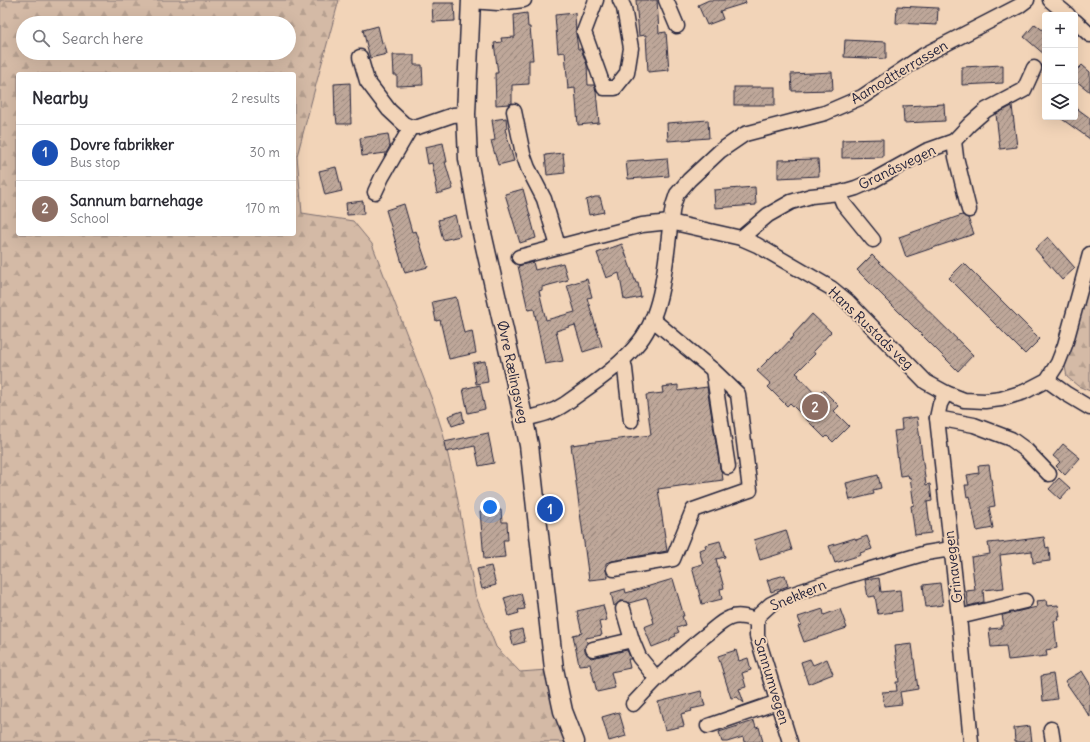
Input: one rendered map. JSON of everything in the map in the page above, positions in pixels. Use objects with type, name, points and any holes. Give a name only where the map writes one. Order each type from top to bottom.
[{"type":"main road","name":"Øvre Rælingsveg","points":[[471,1],[466,114],[470,178],[524,419],[533,472],[554,669],[563,711],[575,742]]},
{"type":"street","points":[[471,1],[498,3],[524,0]]},
{"type":"street","points":[[596,0],[584,32],[604,88],[615,88],[627,74],[631,48],[624,8],[620,0]]},
{"type":"street","points":[[666,0],[677,26]]},
{"type":"street","name":"Aamodtterrassen","points":[[524,419],[556,410],[623,360],[641,340],[660,299],[670,222],[677,194],[720,151],[746,134],[825,113],[862,97],[924,55],[1019,6],[1027,0]]},
{"type":"street","points":[[1050,0],[1064,12]]},
{"type":"street","points":[[1078,25],[1090,35]]},
{"type":"street","points":[[360,57],[368,81],[389,110],[398,120],[411,127],[418,127],[453,115],[466,114]]},
{"type":"street","name":"Granåsvegen","points":[[741,238],[768,216],[791,202],[811,196],[839,192],[872,181],[926,151],[954,141],[986,110],[1024,90],[1034,68]]},
{"type":"street","points":[[514,111],[523,154],[528,168],[544,199],[558,246]]},
{"type":"street","points":[[375,192],[411,127]]},
{"type":"street","points":[[954,141],[956,157],[969,210]]},
{"type":"street","points":[[839,192],[843,203],[872,240]]},
{"type":"street","name":"Hans Rustads veg","points":[[519,257],[642,224],[670,222],[741,238],[756,244],[831,288],[847,301],[926,382],[946,393],[964,400],[985,401],[1002,399],[1024,392],[1047,380],[1058,363],[1065,346],[1090,254]]},
{"type":"street","points":[[614,569],[673,559],[693,510],[750,490],[738,394],[713,370],[652,319]]},
{"type":"street","points":[[623,360],[630,421]]},
{"type":"street","points":[[713,370],[728,467]]},
{"type":"street","points":[[1047,380],[1090,408]]},
{"type":"street","name":"Grinavegen","points":[[946,393],[940,404],[937,418],[971,742]]},
{"type":"street","points":[[937,418],[974,425],[1011,439],[1026,450],[1049,474]]},
{"type":"street","name":"Snekkern","points":[[633,704],[656,678],[729,618],[742,616],[757,620],[759,615],[771,604],[800,591],[926,553],[951,549]]},
{"type":"street","points":[[959,617],[1025,601]]},
{"type":"street","points":[[623,609],[632,640],[639,657],[656,678]]},
{"type":"street","name":"Sannumvegen","points":[[757,620],[757,636],[790,742]]},
{"type":"street","points":[[593,649],[632,640]]},
{"type":"street","points":[[708,726],[778,702]]},
{"type":"green space","points":[[0,0],[339,0],[297,156],[302,213],[353,221],[372,244],[434,405],[443,433],[456,490],[475,594],[496,647],[520,672],[560,669],[577,742],[0,742]]},
{"type":"green space","points":[[1090,255],[1090,391],[1078,386],[1067,377],[1062,351]]},
{"type":"building","points":[[636,0],[657,0],[659,33],[666,32],[669,70],[648,72],[646,35],[639,36]]},
{"type":"building","points":[[709,0],[745,0],[746,3],[720,11],[723,19],[707,25],[698,5]]},
{"type":"building","points":[[432,3],[454,3],[455,21],[433,22]]},
{"type":"building","points":[[897,6],[938,8],[937,25],[896,23]]},
{"type":"building","points":[[527,13],[528,27],[530,27],[533,60],[529,60],[529,84],[512,85],[512,103],[496,105],[495,73],[498,73],[494,43],[502,42],[501,38],[515,37],[514,15]]},
{"type":"building","points":[[575,13],[578,49],[581,49],[587,65],[588,85],[594,85],[596,91],[599,123],[578,125],[575,88],[568,89],[565,52],[558,53],[555,15]]},
{"type":"building","points":[[1035,24],[1042,30],[1042,52],[1024,37]]},
{"type":"building","points":[[378,26],[382,43],[384,42],[387,54],[370,58],[363,30]]},
{"type":"building","points":[[845,40],[886,42],[886,59],[844,57]]},
{"type":"building","points":[[393,55],[414,55],[414,65],[422,65],[423,85],[397,86],[397,75],[394,75]]},
{"type":"building","points":[[1003,65],[1003,83],[962,85],[962,67]]},
{"type":"building","points":[[1082,65],[1090,72],[1090,92],[1078,82],[1078,69]]},
{"type":"building","points":[[832,72],[833,90],[792,91],[791,74]]},
{"type":"building","points":[[350,83],[351,124],[337,124],[336,115],[335,116],[334,84]]},
{"type":"building","points":[[734,87],[775,87],[775,105],[734,105]]},
{"type":"building","points":[[944,104],[945,121],[904,123],[903,106]]},
{"type":"building","points":[[1012,106],[1017,147],[1000,149],[996,114]]},
{"type":"building","points":[[1078,109],[1090,118],[1090,139],[1063,120],[1078,120]]},
{"type":"building","points":[[506,118],[507,128],[505,129],[514,161],[498,165],[491,141],[495,140],[492,120]]},
{"type":"building","points":[[708,120],[709,138],[668,141],[667,123]]},
{"type":"building","points":[[388,134],[390,146],[386,153],[362,156],[360,138]]},
{"type":"building","points":[[883,139],[883,157],[842,158],[842,140]]},
{"type":"building","points":[[443,143],[447,162],[445,162],[453,189],[437,194],[432,163],[428,164],[425,147]]},
{"type":"building","points":[[563,153],[565,173],[547,175],[545,155]]},
{"type":"building","points":[[667,158],[669,176],[628,179],[626,161]]},
{"type":"building","points":[[818,159],[819,176],[778,178],[778,160]]},
{"type":"building","points":[[336,167],[342,191],[325,195],[319,171]]},
{"type":"building","points":[[755,187],[756,205],[715,208],[714,190]]},
{"type":"building","points":[[523,189],[536,238],[520,243],[505,194]]},
{"type":"building","points":[[600,197],[604,212],[589,215],[586,200]]},
{"type":"building","points":[[363,201],[364,214],[347,215],[346,203]]},
{"type":"building","points":[[404,204],[412,232],[416,231],[428,267],[405,273],[386,210]]},
{"type":"building","points":[[455,215],[460,236],[443,240],[438,220]]},
{"type":"building","points":[[962,215],[968,218],[974,234],[906,257],[899,237]]},
{"type":"building","points":[[1048,237],[1075,268],[1062,280],[1035,249]]},
{"type":"building","points":[[622,244],[636,283],[638,283],[641,297],[627,300],[624,299],[619,273],[606,278],[597,253]]},
{"type":"building","points":[[872,255],[973,355],[958,371],[857,270]]},
{"type":"building","points":[[533,262],[535,270],[563,263],[568,280],[542,287],[542,290],[539,291],[546,320],[575,312],[567,285],[587,279],[592,297],[587,298],[602,346],[583,352],[575,325],[556,331],[563,361],[545,364],[534,309],[528,310],[518,266]]},
{"type":"building","points":[[964,263],[1040,339],[1025,354],[949,278]]},
{"type":"building","points":[[456,297],[464,333],[472,331],[476,353],[449,359],[440,320],[436,321],[432,302]]},
{"type":"building","points":[[812,314],[831,332],[813,351],[815,354],[796,373],[817,396],[823,390],[839,406],[834,411],[849,426],[833,442],[827,436],[825,438],[790,403],[787,406],[768,387],[771,384],[757,371],[776,352],[778,353]]},
{"type":"building","points":[[485,361],[488,382],[476,384],[473,363]]},
{"type":"building","points":[[480,385],[485,409],[468,413],[463,389]]},
{"type":"building","points":[[678,385],[678,391],[707,387],[723,480],[658,489],[667,551],[606,563],[608,578],[589,580],[571,445],[651,435],[646,395],[663,393],[662,387]]},
{"type":"building","points":[[462,411],[464,422],[452,426],[448,416]]},
{"type":"building","points":[[917,417],[926,485],[930,484],[932,501],[927,502],[931,533],[915,535],[911,506],[914,505],[910,477],[909,478],[908,475],[900,476],[894,431],[902,430],[901,419]]},
{"type":"building","points":[[488,433],[494,463],[479,466],[475,446],[446,452],[444,442]]},
{"type":"building","points":[[1063,444],[1080,458],[1065,475],[1056,466],[1060,462],[1053,456]]},
{"type":"building","points":[[989,465],[995,506],[989,507],[993,528],[977,531],[970,496],[967,497],[965,485],[969,485],[967,475],[979,473],[978,466]]},
{"type":"building","points":[[878,475],[881,488],[873,490],[874,494],[850,500],[846,483]]},
{"type":"building","points":[[1059,478],[1070,488],[1060,499],[1049,489]]},
{"type":"building","points":[[501,510],[502,522],[507,522],[508,540],[503,540],[505,557],[484,559],[480,511]]},
{"type":"building","points":[[786,530],[792,550],[760,560],[754,540]]},
{"type":"building","points":[[867,536],[872,549],[860,553],[861,555],[835,563],[829,546]]},
{"type":"building","points":[[1044,537],[1046,548],[1049,547],[1050,561],[1033,563],[1032,551],[1000,555],[1004,588],[983,590],[984,602],[968,606],[966,591],[975,590],[971,557],[990,554],[988,543]]},
{"type":"building","points":[[720,541],[725,557],[716,559],[724,588],[720,589],[722,599],[702,604],[692,567],[703,564],[699,550],[706,548],[705,545]]},
{"type":"building","points":[[491,566],[496,585],[482,589],[477,569]]},
{"type":"building","points":[[785,575],[788,586],[771,592],[767,580]]},
{"type":"building","points":[[879,578],[881,592],[900,590],[902,611],[878,614],[875,596],[868,597],[865,580]]},
{"type":"building","points":[[673,579],[684,616],[682,616],[685,625],[677,628],[679,632],[670,640],[652,647],[644,627],[654,623],[647,598],[629,603],[621,601],[614,606],[611,593],[625,589],[626,593]]},
{"type":"building","points":[[940,583],[943,605],[926,607],[923,585]]},
{"type":"building","points":[[521,593],[525,609],[518,610],[519,613],[509,616],[504,598]]},
{"type":"building","points":[[1046,600],[1047,606],[1058,605],[1060,616],[1058,616],[1059,620],[1054,621],[1057,648],[1046,650],[1047,656],[1008,660],[1006,646],[991,647],[989,629],[1001,628],[1001,626],[1004,626],[1002,615],[1037,607],[1036,601]]},
{"type":"building","points":[[603,605],[607,620],[599,622],[602,635],[586,638],[587,643],[585,651],[591,658],[627,650],[631,659],[628,659],[630,668],[611,672],[615,688],[597,692],[590,664],[579,665],[573,635],[582,633],[577,611]]},
{"type":"building","points":[[823,609],[824,615],[840,609],[847,628],[804,642],[798,626],[801,625],[798,617]]},
{"type":"building","points":[[522,629],[525,642],[513,645],[510,632]]},
{"type":"building","points":[[912,644],[918,689],[900,692],[902,704],[884,706],[882,692],[897,691],[896,682],[899,682],[895,646]]},
{"type":"building","points":[[736,650],[739,661],[748,658],[751,670],[742,673],[746,687],[739,689],[744,703],[737,697],[731,698],[718,656]]},
{"type":"building","points":[[810,659],[813,665],[827,659],[833,674],[808,684],[801,662]]},
{"type":"building","points":[[1082,671],[1090,684],[1090,717],[1065,681]]},
{"type":"building","points":[[1053,674],[1057,699],[1043,701],[1041,676]]},
{"type":"building","points":[[701,691],[705,706],[691,709],[692,711],[681,714],[684,726],[665,730],[658,702]]},
{"type":"building","points":[[619,712],[626,736],[609,741],[602,717]]},
{"type":"building","points":[[754,721],[756,728],[759,727],[763,742],[744,742],[743,737],[722,742],[719,732]]},
{"type":"building","points":[[1030,726],[1032,742],[1015,742],[1014,728]]},
{"type":"place","name":"Sannum barnehage","points":[[815,407]]},
{"type":"place","name":"Dovre fabrikker","points":[[550,509]]}]
